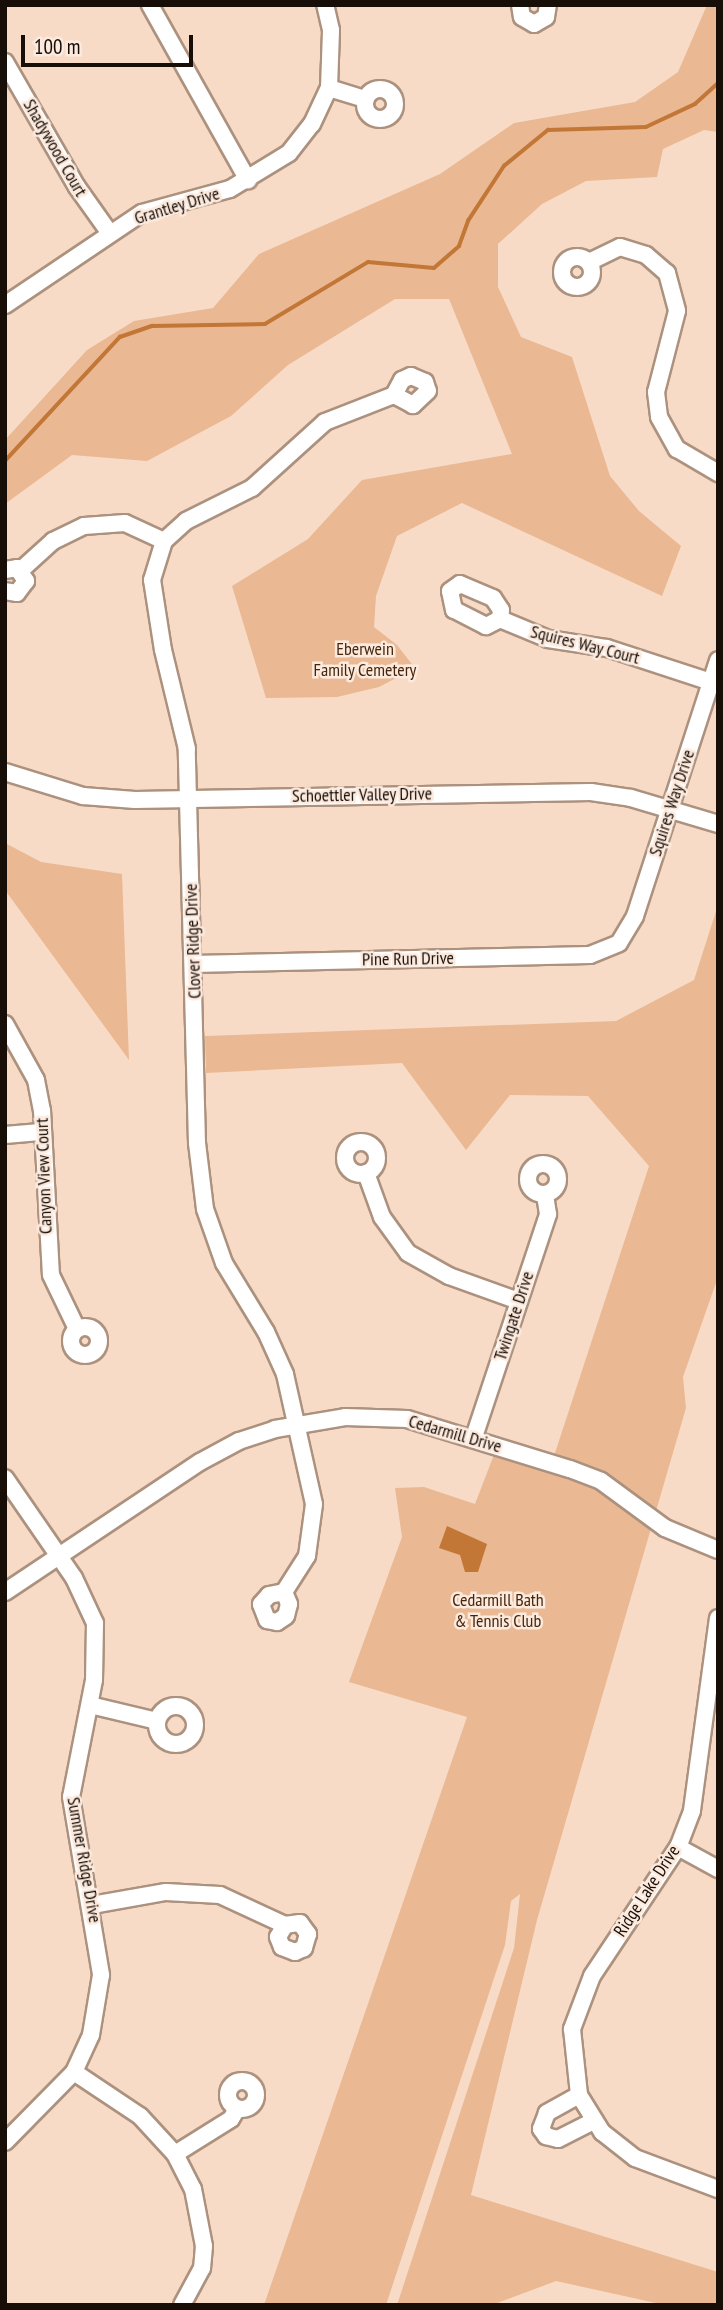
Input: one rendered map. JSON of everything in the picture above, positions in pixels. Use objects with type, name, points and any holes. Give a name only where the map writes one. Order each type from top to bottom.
[{"type":"street","points":[[150,5],[248,180]]},
{"type":"street","name":"Grantley Drive","points":[[5,305],[77,260],[109,232],[142,213],[203,198],[248,180],[289,153],[312,124],[329,88],[331,30],[325,5]]},
{"type":"street","points":[[520,5],[522,17],[534,24],[546,17],[548,5]]},
{"type":"street","name":"Shadywood Court","points":[[5,62],[77,187],[109,232]]},
{"type":"street","points":[[329,88],[364,99]]},
{"type":"street","points":[[589,262],[621,247],[646,255],[667,273],[677,311],[656,404],[664,430],[677,449],[718,473]]},
{"type":"street","points":[[5,591],[17,593],[23,588],[25,577],[13,570],[53,541],[84,526],[125,523],[164,541],[186,521],[252,488],[325,422],[394,395]]},
{"type":"street","name":"Clover Ridge Drive","points":[[164,541],[152,580],[163,650],[185,739],[197,1143],[205,1209],[224,1263],[278,1354],[299,1424],[314,1524],[307,1556],[284,1592]]},
{"type":"street","name":"Squires Way Court","points":[[500,619],[548,639],[607,648],[711,682]]},
{"type":"street","name":"Squires Way Drive","points":[[619,943],[635,916],[718,660]]},
{"type":"street","name":"Schoettler Valley Drive","points":[[5,772],[83,796],[188,799],[553,790],[631,798],[718,824]]},
{"type":"street","name":"Pine Run Drive","points":[[193,964],[590,955],[619,943]]},
{"type":"street","name":"Canyon View Court","points":[[5,1024],[36,1080],[43,1132],[51,1275],[77,1329]]},
{"type":"street","points":[[5,1135],[43,1132]]},
{"type":"street","points":[[366,1173],[382,1217],[408,1254],[449,1276],[519,1301]]},
{"type":"street","name":"Twingate Drive","points":[[474,1437],[548,1214],[545,1194]]},
{"type":"street","name":"Cedarmill Drive","points":[[5,1592],[200,1462],[239,1441],[299,1424],[383,1417],[474,1437],[601,1481],[665,1528],[718,1550]]},
{"type":"street","name":"Summer Ridge Drive","points":[[5,1478],[87,1600],[95,1623],[98,1649],[90,1706],[71,1797],[92,1905],[101,1975],[97,2010],[75,2072],[5,2142]]},
{"type":"street","name":"Ridge Lake Drive","points":[[590,2116],[579,2095],[572,2029],[578,2004],[678,1847],[698,1791],[712,1721],[718,1618]]},
{"type":"street","points":[[90,1706],[157,1721]]},
{"type":"street","points":[[678,1847],[718,1869]]},
{"type":"street","points":[[92,1905],[194,1892],[238,1901],[285,1925]]},
{"type":"street","points":[[75,2072],[141,2116],[175,2154],[192,2189],[204,2246],[202,2268],[182,2305]]},
{"type":"street","points":[[579,2095],[547,2113],[541,2129],[546,2136],[558,2139],[590,2116],[635,2158],[718,2189]]},
{"type":"street","points":[[175,2154],[232,2119],[237,2109]]},
{"type":"green space","name":"Eberwein Family Cemetery","points":[[707,5],[718,5],[718,132],[704,130],[663,149],[657,177],[586,181],[542,204],[498,244],[498,287],[521,337],[572,357],[610,476],[639,511],[681,546],[662,596],[462,503],[397,536],[376,596],[374,627],[397,645],[415,668],[379,687],[337,697],[266,698],[232,586],[308,539],[362,480],[512,454],[449,299],[395,299],[288,365],[231,416],[147,461],[72,455],[5,504],[5,440],[87,350],[134,321],[213,308],[259,254],[440,174],[514,123],[635,102],[678,72]]},
{"type":"green space","points":[[5,843],[41,862],[122,874],[129,1060],[5,890]]},
{"type":"green space","points":[[718,905],[718,1277],[683,1377],[686,1408],[656,1511],[612,1478],[554,1456],[649,1166],[588,1096],[510,1095],[466,1150],[402,1063],[206,1073],[205,1036],[616,1021],[694,980]]},
{"type":"green space","name":"Cedarmill Bath & Tennis Club","points":[[495,1452],[592,1484],[652,1525],[537,1920],[471,2195],[718,2272],[718,2305],[665,2305],[556,2281],[492,2305],[397,2305],[514,1948],[520,1894],[511,1901],[505,1945],[386,2305],[264,2305],[467,1717],[349,1682],[402,1537],[395,1488],[424,1487],[475,1504]]},
{"type":"shaded area","points":[[447,1526],[487,1544],[478,1572],[465,1572],[460,1555],[439,1548]]},
{"type":"waterway","points":[[5,461],[120,337],[152,326],[265,324],[368,262],[434,268],[459,246],[468,221],[504,166],[548,130],[646,127],[695,104],[718,83]]}]
